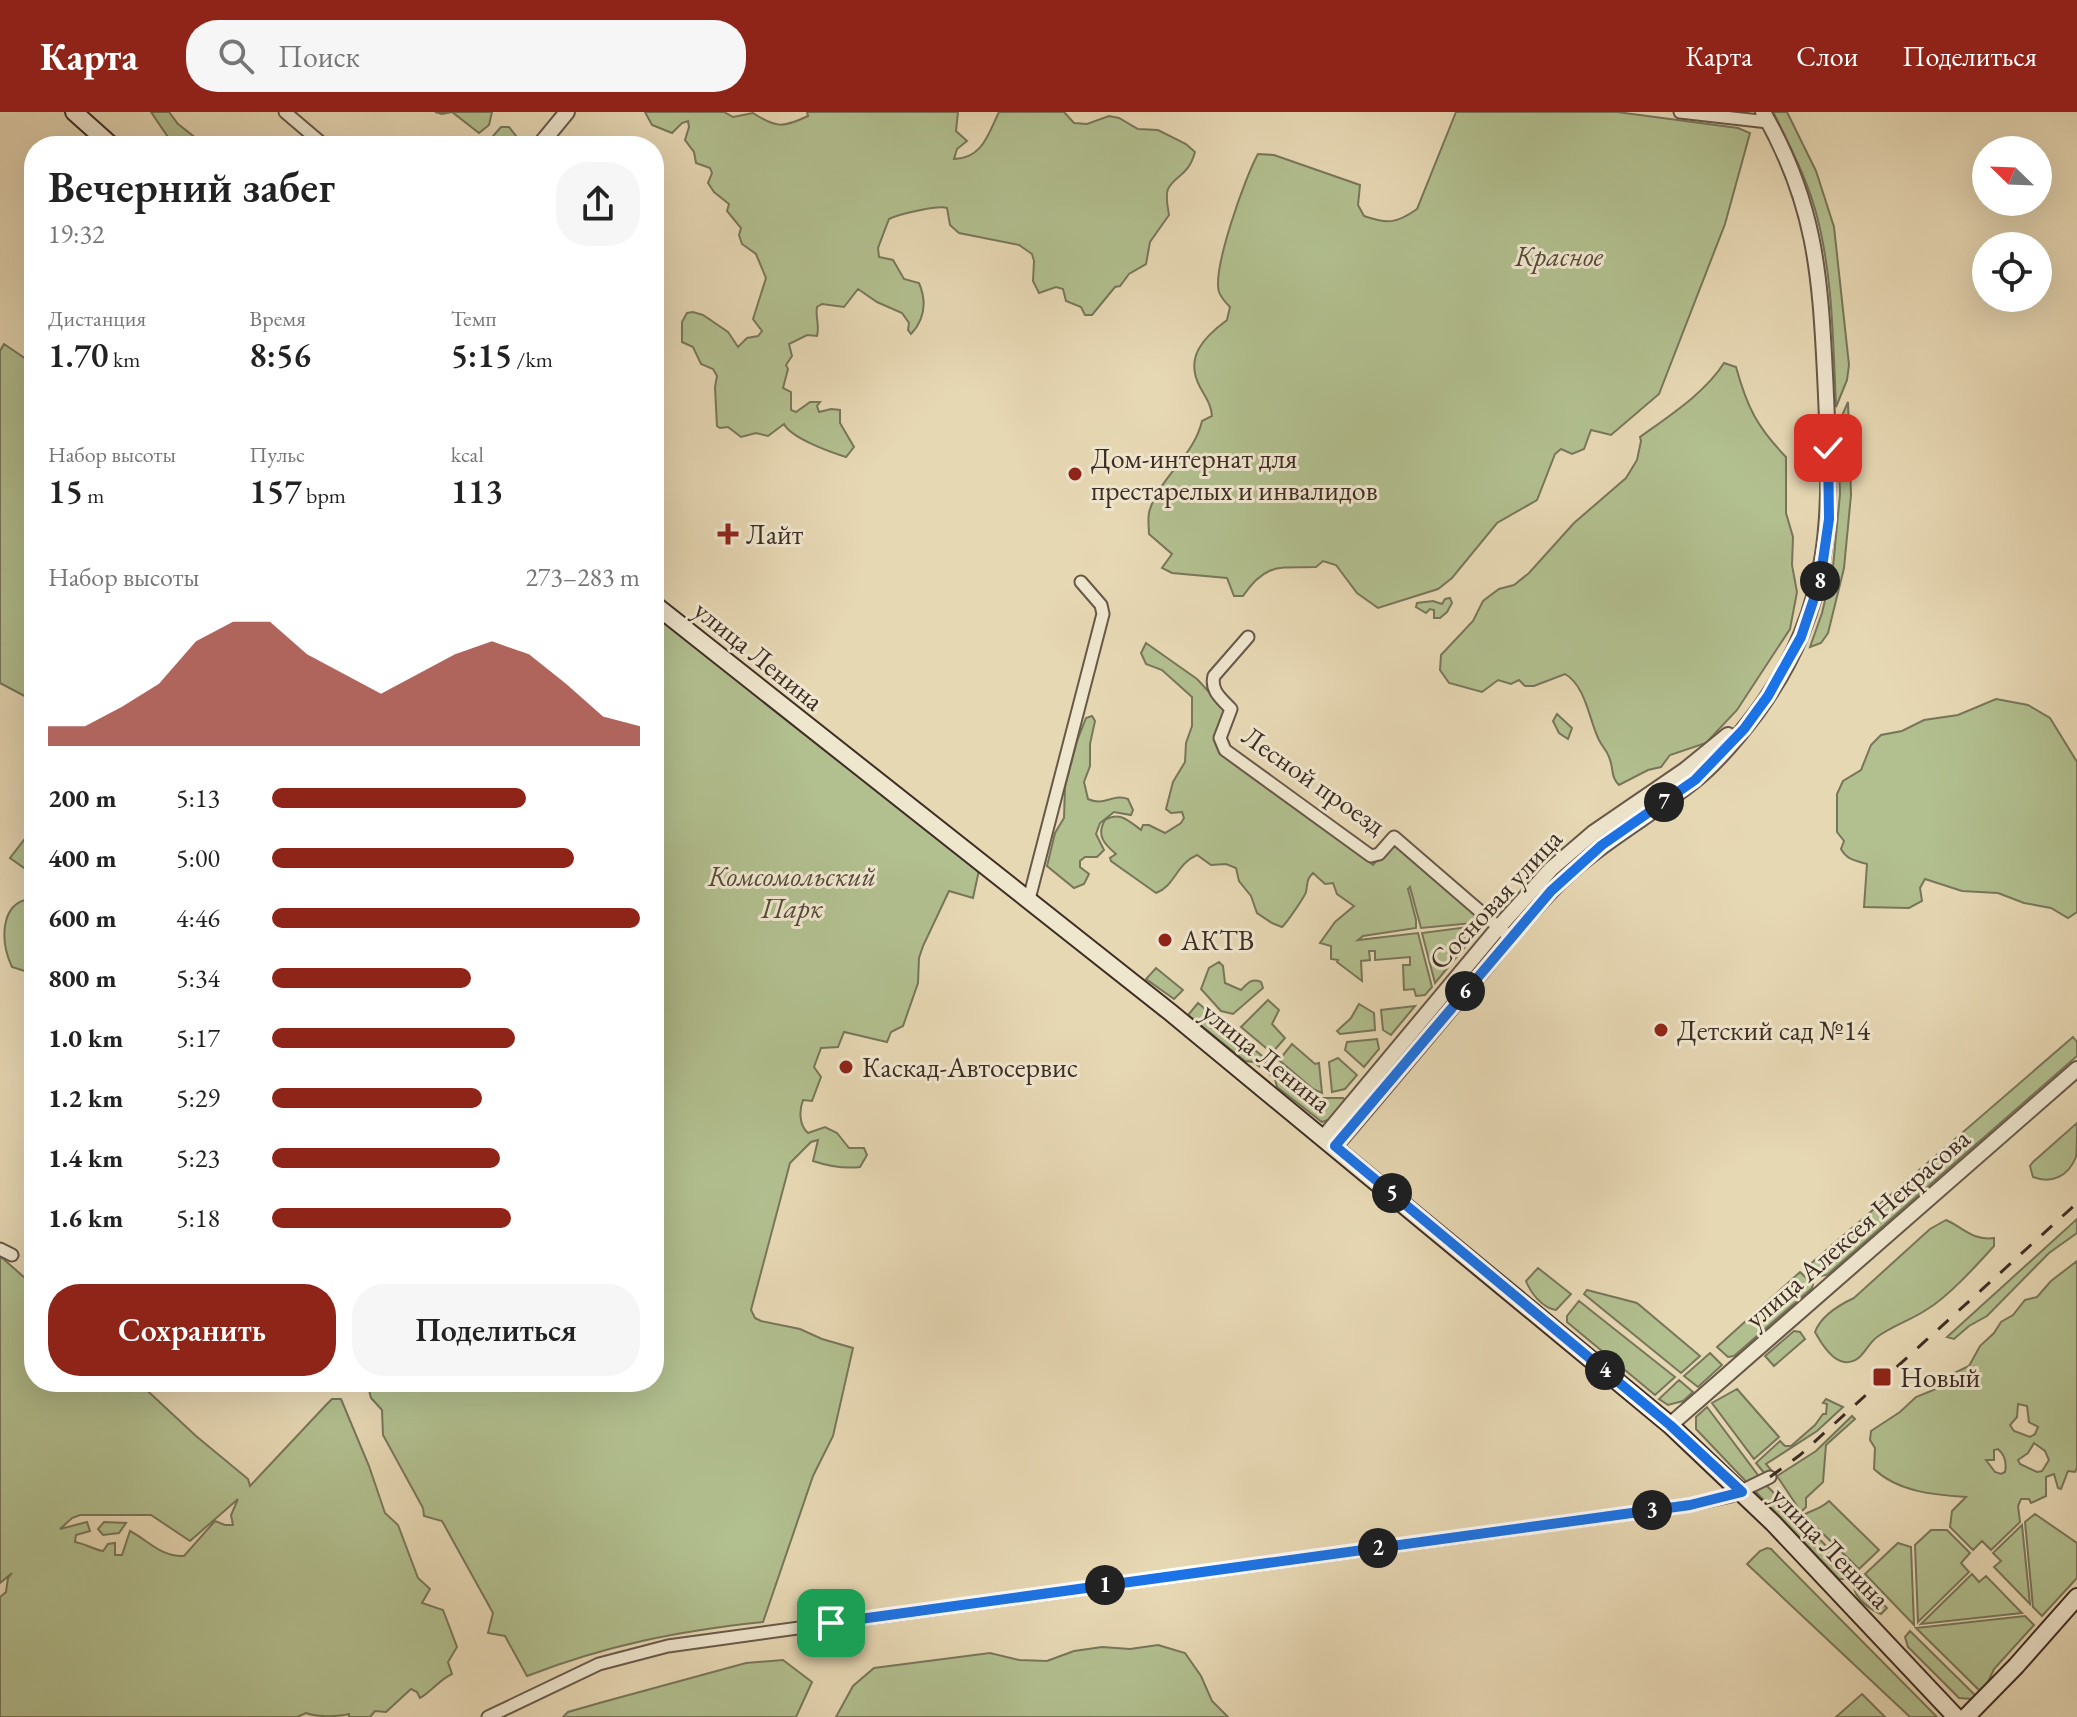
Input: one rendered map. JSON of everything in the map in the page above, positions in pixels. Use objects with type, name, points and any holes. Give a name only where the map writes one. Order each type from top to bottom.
[{"type":"main road","points":[[74,112],[101,136]]},
{"type":"main road","name":"улица Ленина","points":[[664,612],[1029,899],[1330,1142],[1670,1425],[1742,1492],[1956,1717]]},
{"type":"main road","points":[[1966,1717],[2077,1597]]},
{"type":"street","points":[[285,112],[313,136]]},
{"type":"street","points":[[547,136],[567,112]]},
{"type":"street","points":[[1680,112],[1766,117]]},
{"type":"street","name":"Сосновая улица","points":[[1330,1142],[1505,932],[1528,893],[1571,851],[1704,756],[1768,696],[1801,637],[1824,560],[1830,502],[1822,323],[1813,241],[1797,184],[1766,117]]},
{"type":"street","points":[[1029,899],[1103,614],[1101,605],[1081,582]]},
{"type":"street","name":"Лесной проезд","points":[[1248,637],[1214,676],[1212,683],[1231,709],[1220,738],[1225,750],[1371,856],[1379,854],[1394,837],[1505,932]]},
{"type":"street","name":"улица Алексея Некрасова","points":[[1670,1425],[2077,1069]]},
{"type":"street","points":[[0,1249],[12,1255]]},
{"type":"street","points":[[488,1717],[599,1664],[668,1646],[1690,1505],[1742,1492],[1770,1477]]},
{"type":"green space","points":[[151,112],[169,112],[193,136],[167,136]]},
{"type":"green space","points":[[452,112],[492,112],[489,125],[479,133]]},
{"type":"green space","points":[[645,112],[724,112],[733,117],[753,113],[780,125],[808,116],[807,112],[958,112],[956,131],[967,141],[957,149],[954,159],[964,158],[978,149],[999,112],[1064,112],[1074,123],[1087,124],[1109,116],[1119,118],[1138,129],[1158,130],[1195,152],[1189,166],[1168,189],[1169,215],[1150,242],[1146,264],[1115,287],[1092,315],[1085,315],[1081,307],[1066,301],[1063,289],[1056,287],[1039,293],[1033,281],[1032,254],[1019,245],[959,233],[950,225],[947,208],[918,210],[889,219],[878,248],[879,257],[893,260],[904,279],[919,283],[923,310],[916,328],[911,334],[909,323],[902,313],[858,289],[844,307],[822,304],[817,307],[817,336],[807,335],[789,344],[792,356],[786,365],[788,369],[783,388],[791,392],[791,410],[796,412],[810,402],[820,402],[817,406],[819,412],[840,410],[840,423],[854,447],[846,457],[802,439],[784,424],[768,436],[756,433],[741,437],[728,427],[717,426],[717,376],[713,369],[701,364],[693,347],[682,342],[682,322],[687,313],[703,315],[728,332],[738,347],[747,338],[758,336],[762,331],[753,319],[766,278],[756,254],[742,244],[739,235],[741,228],[727,211],[729,204],[708,183],[712,173],[710,168],[696,163],[694,152],[685,140],[688,121],[672,133],[652,125]]},
{"type":"green space","name":"Красное","points":[[1456,112],[1617,112],[1738,128],[1750,133],[1725,224],[1659,394],[1611,435],[1591,430],[1584,449],[1572,454],[1561,449],[1555,454],[1537,500],[1497,523],[1452,578],[1438,589],[1378,608],[1357,593],[1336,565],[1323,561],[1316,567],[1267,572],[1243,596],[1234,596],[1227,578],[1172,573],[1162,568],[1172,554],[1149,534],[1149,512],[1162,486],[1192,445],[1202,421],[1212,416],[1196,376],[1195,357],[1204,341],[1227,320],[1230,307],[1219,292],[1220,264],[1239,201],[1258,154],[1274,155],[1360,185],[1358,205],[1364,216],[1385,221],[1397,220],[1417,209]]},
{"type":"green space","points":[[1773,112],[1787,112],[1816,171],[1834,227],[1849,365],[1847,380],[1836,407],[1831,307],[1821,233],[1806,184]]},
{"type":"green space","points":[[501,127],[509,127],[516,136],[493,136]]},
{"type":"green space","points":[[4,344],[24,358],[24,696],[0,683],[0,351]]},
{"type":"green space","points":[[1724,363],[1736,367],[1754,416],[1786,457],[1786,513],[1793,537],[1792,565],[1797,592],[1790,629],[1737,710],[1706,743],[1670,755],[1661,767],[1619,785],[1582,695],[1572,679],[1565,674],[1534,686],[1525,686],[1519,680],[1511,684],[1498,680],[1482,692],[1449,683],[1440,670],[1441,655],[1473,621],[1483,601],[1499,589],[1514,585],[1529,573],[1574,523],[1626,478],[1637,460],[1640,437],[1697,394]]},
{"type":"green space","points":[[1848,402],[1851,495],[1844,568],[1828,633],[1821,643],[1810,647],[1833,567],[1840,494],[1838,425]]},
{"type":"green space","points":[[1450,598],[1452,603],[1440,618],[1434,618],[1434,610],[1426,613],[1416,607],[1417,603],[1433,601],[1442,604]]},
{"type":"green space","name":"Комсомольский Парк","points":[[664,612],[981,861],[973,898],[949,891],[923,946],[918,983],[903,1026],[891,1032],[887,1042],[844,1032],[838,1047],[821,1048],[814,1067],[821,1077],[812,1101],[803,1100],[801,1122],[808,1133],[825,1127],[837,1133],[849,1148],[864,1148],[867,1155],[860,1167],[819,1163],[813,1161],[818,1140],[811,1142],[790,1163],[751,1310],[755,1318],[761,1321],[800,1329],[853,1348],[833,1436],[813,1476],[763,1622],[643,1641],[527,1676],[505,1636],[488,1633],[493,1613],[442,1521],[424,1516],[423,1508],[383,1435],[382,1410],[370,1392],[664,1392]]},
{"type":"green space","points":[[1146,643],[1197,679],[1226,710],[1220,750],[1373,865],[1394,841],[1397,847],[1484,922],[1421,928],[1410,887],[1416,928],[1363,936],[1358,940],[1418,933],[1432,987],[1425,995],[1416,996],[1414,989],[1404,990],[1403,965],[1410,965],[1410,957],[1375,960],[1375,951],[1369,951],[1370,960],[1361,961],[1362,981],[1338,960],[1331,959],[1331,946],[1320,943],[1335,922],[1354,906],[1337,894],[1333,883],[1325,884],[1313,873],[1305,895],[1282,927],[1257,913],[1251,896],[1239,881],[1236,868],[1226,864],[1211,865],[1197,855],[1156,893],[1111,861],[1110,858],[1116,854],[1103,839],[1101,830],[1105,820],[1110,817],[1120,817],[1141,830],[1143,825],[1149,825],[1165,833],[1184,818],[1182,812],[1171,813],[1166,809],[1173,782],[1185,762],[1186,743],[1192,726],[1192,697],[1162,670],[1146,664],[1141,653]]},
{"type":"green space","points":[[1996,699],[2028,705],[2050,718],[2077,762],[2077,912],[2068,918],[2051,908],[2024,903],[1998,893],[1962,891],[1925,879],[1920,888],[1922,901],[1909,908],[1864,907],[1867,864],[1846,856],[1841,849],[1844,841],[1837,832],[1837,794],[1843,781],[1861,770],[1871,745],[1881,735],[1902,731],[1924,720],[1958,715]]},
{"type":"green space","points":[[1557,714],[1572,728],[1568,739],[1559,733],[1553,721]]},
{"type":"green space","points":[[1092,716],[1095,721],[1090,744],[1090,766],[1084,782],[1088,799],[1099,802],[1128,799],[1133,810],[1131,815],[1114,812],[1100,823],[1096,834],[1104,850],[1097,857],[1085,857],[1080,861],[1080,867],[1089,874],[1084,884],[1074,888],[1047,866],[1055,833],[1064,818],[1065,787],[1077,741],[1086,718]]},
{"type":"green space","points":[[24,840],[24,868],[10,858]]},
{"type":"green space","points":[[24,900],[24,971],[12,967],[4,935],[8,916],[19,902]]},
{"type":"green space","points":[[1483,925],[1435,983],[1422,933]]},
{"type":"green space","points":[[1219,962],[1223,966],[1225,983],[1241,990],[1250,982],[1258,981],[1263,988],[1233,1014],[1221,1011],[1201,989],[1209,968]]},
{"type":"green space","points":[[1156,968],[1183,990],[1174,999],[1146,979]]},
{"type":"green space","points":[[1268,1000],[1279,1010],[1272,1024],[1285,1038],[1272,1053],[1241,1027]]},
{"type":"green space","points":[[1198,1003],[1267,1060],[1260,1067],[1245,1061],[1188,1015]]},
{"type":"green space","points":[[1359,1004],[1374,1013],[1375,1030],[1340,1034],[1337,1031],[1351,1018]]},
{"type":"green space","points":[[1415,1006],[1391,1035],[1383,1030],[1381,1010]]},
{"type":"green space","points":[[2073,1037],[2077,1042],[2077,1056],[1827,1275],[1819,1276],[1808,1266]]},
{"type":"green space","points":[[1377,1039],[1379,1049],[1364,1067],[1345,1050],[1347,1042]]},
{"type":"green space","points":[[1292,1044],[1315,1064],[1319,1063],[1322,1093],[1279,1060]]},
{"type":"green space","points":[[1338,1058],[1357,1075],[1345,1089],[1332,1092],[1329,1062]]},
{"type":"green space","points":[[1274,1066],[1313,1098],[1343,1098],[1348,1102],[1333,1118],[1322,1122],[1277,1087],[1275,1079],[1268,1073]]},
{"type":"green space","points":[[2077,1123],[2073,1164],[2064,1174],[2052,1179],[2033,1177],[2030,1166],[2033,1162]]},
{"type":"green space","points":[[2077,1219],[2077,1233],[2049,1253],[1987,1316],[1954,1339],[1947,1337]]},
{"type":"green space","points":[[1946,1220],[1974,1236],[1994,1238],[1994,1246],[1943,1297],[1920,1314],[1877,1337],[1855,1360],[1844,1362],[1831,1355],[1815,1332],[1826,1316],[1854,1298],[1930,1229]]},
{"type":"green space","points":[[0,1256],[24,1277],[24,1392],[149,1392],[248,1479],[250,1486],[332,1399],[341,1399],[385,1513],[398,1525],[418,1578],[430,1589],[422,1603],[443,1610],[457,1647],[448,1662],[452,1674],[420,1698],[411,1689],[386,1712],[375,1711],[370,1717],[306,1713],[297,1717],[0,1717],[0,1597],[6,1592],[12,1573],[0,1583]],"holes":[[[238,1499],[231,1515],[233,1525],[215,1521],[184,1556],[162,1551],[130,1531],[122,1555],[115,1555],[115,1543],[108,1544],[103,1551],[75,1542],[76,1535],[90,1531],[87,1522],[60,1529],[80,1515],[151,1515],[190,1541]]]},
{"type":"green space","points":[[2077,1261],[2077,1468],[2075,1472],[2068,1471],[2061,1489],[2054,1474],[2046,1477],[2046,1496],[2031,1503],[2029,1499],[2021,1499],[2018,1506],[2020,1522],[1991,1550],[1982,1541],[1973,1550],[1950,1527],[1952,1511],[1966,1497],[1917,1491],[1884,1477],[1874,1469],[1875,1448],[1870,1440],[1871,1431],[1916,1397],[1936,1389],[1952,1374],[1969,1366],[1980,1346],[2001,1322],[2013,1315],[2025,1300],[2037,1297],[2051,1281]],"holes":[[[2018,1404],[2027,1406],[2029,1422],[2038,1427],[2030,1437],[2014,1431],[2010,1425],[2017,1417]],[[2034,1443],[2045,1451],[2049,1460],[2042,1471],[2037,1472],[2020,1464],[2018,1460],[2028,1453]],[[1998,1449],[2005,1459],[2005,1472],[2001,1474],[1995,1472],[1986,1460],[1994,1460],[1994,1450]]]},
{"type":"green space","points":[[1538,1268],[1571,1294],[1556,1310],[1538,1300],[1526,1281]]},
{"type":"green space","points":[[1800,1272],[1813,1284],[1812,1288],[1734,1356],[1728,1357],[1717,1347]]},
{"type":"green space","points":[[1587,1290],[1637,1303],[1700,1356],[1681,1373],[1584,1294]]},
{"type":"green space","points":[[1579,1301],[1675,1377],[1655,1395],[1567,1322],[1567,1316]]},
{"type":"green space","points":[[1794,1331],[1800,1332],[1805,1339],[1774,1366],[1765,1356]]},
{"type":"green space","points":[[1710,1353],[1722,1365],[1698,1387],[1684,1376]]},
{"type":"green space","points":[[1679,1380],[1693,1392],[1683,1401],[1668,1405],[1659,1399]]},
{"type":"green space","points":[[1737,1389],[1779,1437],[1754,1459],[1712,1403]]},
{"type":"green space","points":[[1826,1399],[1843,1407],[1817,1431],[1766,1464],[1772,1471],[1765,1474],[1756,1463],[1780,1441],[1785,1446],[1791,1446],[1815,1425],[1826,1414],[1827,1404],[1823,1403]]},
{"type":"green space","points":[[1707,1407],[1764,1483],[1854,1574],[1849,1579],[1839,1579],[1696,1429],[1696,1417]]},
{"type":"green space","points":[[1852,1416],[1855,1419],[1826,1445],[1823,1482],[1806,1498],[1806,1507],[1801,1512],[1777,1476],[1816,1451]]},
{"type":"green space","points":[[1829,1501],[1879,1550],[1859,1569],[1804,1515]]},
{"type":"green space","points":[[2035,1514],[2077,1543],[2077,1578],[2042,1616],[2033,1607],[2025,1522]]},
{"type":"green space","points":[[104,1522],[126,1523],[119,1533],[103,1535],[98,1529]]},
{"type":"green space","points":[[2022,1525],[2030,1604],[1994,1567],[2001,1561],[1993,1553]]},
{"type":"green space","points":[[1931,1530],[1947,1530],[1970,1553],[1961,1563],[1969,1572],[1918,1622],[1915,1545]]},
{"type":"green space","points":[[1898,1543],[1911,1547],[1914,1625],[1865,1574]]},
{"type":"green space","points":[[1767,1548],[1937,1717],[1910,1717],[1747,1564]]},
{"type":"green space","points":[[1972,1574],[1979,1582],[1986,1576],[2022,1613],[1921,1624]]},
{"type":"green space","points":[[1859,1580],[1887,1608],[1881,1614],[1857,1596],[1854,1587]]},
{"type":"green space","points":[[2025,1616],[2034,1625],[1994,1669],[1980,1691],[1916,1628]]},
{"type":"green space","points":[[1910,1631],[1975,1695],[1972,1699],[1959,1698],[1908,1647],[1905,1637]]},
{"type":"green space","points":[[1158,1645],[1185,1653],[1201,1676],[1212,1701],[1228,1717],[836,1717],[853,1686],[874,1668],[990,1653],[1019,1660],[1047,1661],[1074,1651]]},
{"type":"green space","points":[[783,1660],[812,1682],[796,1717],[563,1717],[568,1712],[746,1663]]},
{"type":"green space","points":[[1862,1694],[1885,1717],[1836,1717]]},
{"type":"railway","points":[[1770,1477],[1800,1455],[2077,1203]]},
{"type":"place","name":"Дом-интернат для престарелых и инвалидов","points":[[1075,474]]},
{"type":"place","name":"Лайт","points":[[728,534]]},
{"type":"place","name":"АКТВ","points":[[1165,940]]},
{"type":"place","name":"Детский сад №14","points":[[1661,1030]]},
{"type":"place","name":"Каскад-Автосервис","points":[[846,1067]]},
{"type":"place","name":"Новый","points":[[1882,1377]]},
{"type":"route","points":[[831,1623],[1690,1505],[1742,1492],[1670,1425],[1335,1146],[1551,891],[1602,845],[1695,780],[1744,729],[1768,696],[1801,637],[1820,581],[1829,519],[1828,448]]}]
